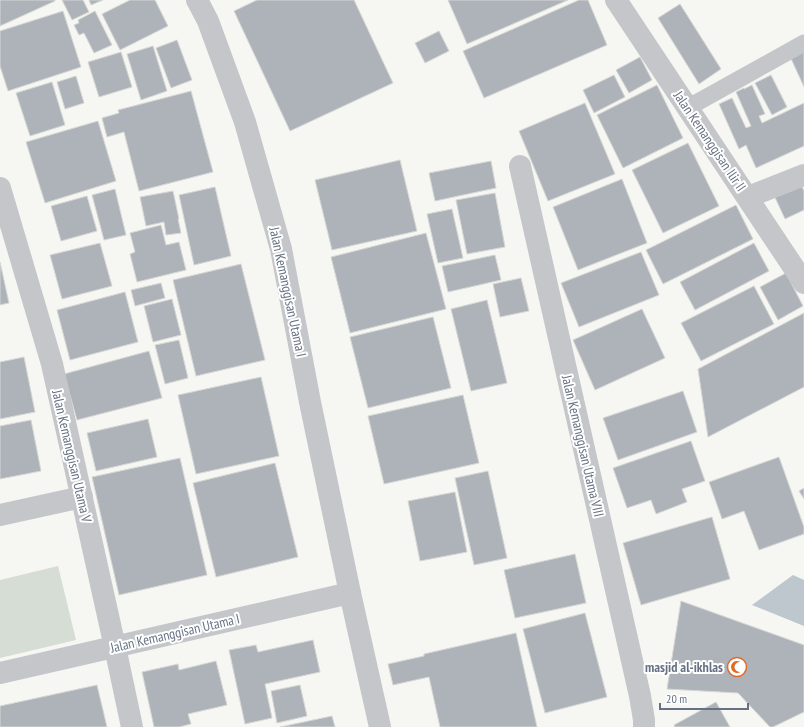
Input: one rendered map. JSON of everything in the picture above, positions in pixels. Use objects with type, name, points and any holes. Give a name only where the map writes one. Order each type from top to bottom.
[{"type":"street","name":"Jalan Kemanggisan Utama I","points":[[197,0],[208,20],[245,122],[281,249],[310,402],[380,727]]},
{"type":"street","name":"Jalan Kemanggisan Ilir II","points":[[616,0],[804,283]]},
{"type":"street","name":"Jalan Kemanggisan Utama VIII","points":[[520,166],[640,696],[644,727]]},
{"type":"street","points":[[748,197],[804,175]]},
{"type":"street","name":"Jalan Kemanggisan Utama V","points":[[0,188],[52,364],[132,727]]},
{"type":"street","points":[[0,515],[82,497]]},
{"type":"street","name":"Jalan Kemanggisan Utama I","points":[[0,673],[350,593]]},
{"type":"lane","points":[[686,106],[698,102],[804,43]]},
{"type":"shaded area","points":[[58,566],[76,640],[0,658],[0,580]]},
{"type":"shaded area","points":[[793,575],[804,580],[804,626],[752,605]]},
{"type":"building","points":[[0,0],[55,0],[55,1],[0,26]]},
{"type":"building","points":[[62,0],[83,0],[89,12],[72,20]]},
{"type":"building","points":[[89,0],[103,0],[91,5]]},
{"type":"building","points":[[130,0],[155,0],[168,26],[120,50],[102,14]]},
{"type":"building","points":[[257,0],[354,0],[393,83],[290,131],[234,11]]},
{"type":"building","points":[[448,0],[568,0],[467,44]]},
{"type":"building","points":[[579,0],[588,0],[607,45],[484,98],[463,51]]},
{"type":"building","points":[[680,4],[721,69],[699,84],[658,18]]},
{"type":"building","points":[[63,11],[81,67],[8,91],[0,66],[0,31]]},
{"type":"building","points":[[95,11],[112,45],[94,53],[84,33],[79,35],[74,25],[79,23],[78,20]]},
{"type":"building","points":[[439,31],[449,51],[425,63],[415,43]]},
{"type":"building","points":[[177,40],[192,80],[171,88],[156,48]]},
{"type":"building","points":[[804,45],[804,87],[788,52]]},
{"type":"building","points":[[153,46],[167,91],[141,100],[127,54]]},
{"type":"building","points":[[121,52],[132,87],[99,97],[88,62]]},
{"type":"building","points":[[640,57],[652,80],[629,93],[616,70]]},
{"type":"building","points":[[614,75],[625,97],[594,113],[583,90]]},
{"type":"building","points":[[771,75],[787,107],[772,115],[755,83]]},
{"type":"building","points":[[76,76],[84,103],[65,109],[57,82]]},
{"type":"building","points":[[52,82],[65,125],[30,136],[16,93]]},
{"type":"building","points":[[657,85],[683,138],[623,168],[597,115]]},
{"type":"building","points":[[752,85],[765,114],[759,116],[762,123],[804,103],[804,146],[756,168],[746,145],[739,149],[719,104],[732,98],[746,128],[751,126],[736,92]]},
{"type":"building","points":[[191,91],[213,172],[139,191],[124,132],[107,137],[102,118],[119,113],[118,110]]},
{"type":"building","points":[[585,103],[615,174],[548,201],[519,131]]},
{"type":"building","points":[[98,121],[116,181],[45,203],[26,142]]},
{"type":"building","points":[[688,143],[719,206],[663,233],[632,170]]},
{"type":"building","points":[[400,160],[417,231],[332,250],[315,180]]},
{"type":"building","points":[[491,161],[496,188],[435,201],[429,173]]},
{"type":"building","points":[[622,179],[647,243],[578,270],[553,207]]},
{"type":"building","points":[[799,180],[804,191],[804,210],[785,219],[773,193]]},
{"type":"building","points":[[215,187],[231,256],[194,265],[179,195]]},
{"type":"building","points":[[115,189],[126,235],[104,240],[92,195]]},
{"type":"building","points":[[173,191],[181,233],[166,235],[164,222],[146,226],[140,197]]},
{"type":"building","points":[[495,193],[505,247],[467,254],[456,200]]},
{"type":"building","points":[[87,196],[97,231],[61,241],[51,206]]},
{"type":"building","points":[[736,205],[753,239],[663,284],[646,250]]},
{"type":"building","points":[[452,209],[463,258],[438,263],[427,214]]},
{"type":"building","points":[[161,225],[166,245],[179,242],[186,270],[137,282],[130,254],[135,252],[130,233]]},
{"type":"building","points":[[426,233],[446,309],[350,333],[331,257]]},
{"type":"building","points":[[100,243],[112,286],[62,299],[50,255]]},
{"type":"building","points":[[754,243],[769,271],[695,310],[680,282]]},
{"type":"building","points":[[641,252],[659,295],[579,327],[561,283]]},
{"type":"building","points":[[495,255],[501,280],[448,292],[442,266]]},
{"type":"building","points":[[0,262],[9,303],[0,305]]},
{"type":"building","points":[[241,264],[265,360],[196,376],[173,280]]},
{"type":"building","points":[[786,273],[803,306],[778,320],[760,287]]},
{"type":"building","points":[[521,278],[529,311],[500,317],[493,284]]},
{"type":"building","points":[[161,283],[165,298],[135,306],[131,290]]},
{"type":"building","points":[[754,286],[774,324],[701,361],[681,323]]},
{"type":"building","points":[[125,292],[138,342],[70,360],[57,310]]},
{"type":"building","points":[[172,299],[181,335],[153,342],[144,306]]},
{"type":"building","points":[[487,300],[507,383],[471,391],[451,309]]},
{"type":"building","points":[[642,309],[665,358],[595,390],[573,340]]},
{"type":"building","points":[[804,313],[804,387],[708,437],[698,369]]},
{"type":"building","points":[[433,317],[451,388],[368,408],[350,337]]},
{"type":"building","points":[[179,340],[188,378],[165,384],[155,345]]},
{"type":"building","points":[[149,351],[162,398],[77,420],[64,374]]},
{"type":"building","points":[[24,357],[35,412],[0,419],[0,362]]},
{"type":"building","points":[[261,377],[279,456],[196,474],[178,395]]},
{"type":"building","points":[[683,391],[697,432],[618,460],[603,418]]},
{"type":"building","points":[[463,395],[479,463],[384,484],[368,416]]},
{"type":"building","points":[[148,419],[157,457],[96,471],[87,433]]},
{"type":"building","points":[[31,420],[41,471],[0,479],[0,426]]},
{"type":"building","points":[[691,441],[705,481],[682,489],[687,502],[656,514],[651,500],[627,508],[613,468]]},
{"type":"building","points":[[779,457],[804,527],[804,534],[759,550],[744,511],[722,519],[709,482]]},
{"type":"building","points":[[180,458],[207,575],[119,595],[92,477]]},
{"type":"building","points":[[275,463],[298,557],[216,577],[193,483]]},
{"type":"building","points":[[488,471],[507,558],[474,565],[455,478]]},
{"type":"building","points":[[804,488],[804,499],[799,491]]},
{"type":"building","points":[[455,492],[467,552],[420,561],[408,501]]},
{"type":"building","points":[[712,517],[730,579],[641,605],[623,543]]},
{"type":"building","points":[[575,554],[586,603],[515,618],[504,570]]},
{"type":"building","name":"masjid al-ikhlas","points":[[681,601],[804,645],[804,712],[773,727],[770,727],[738,693],[667,689]]},
{"type":"building","points":[[585,613],[607,697],[545,713],[523,629]]},
{"type":"building","points":[[516,633],[537,727],[440,727],[429,677],[393,685],[388,664],[424,656],[424,654]]},
{"type":"building","points":[[313,640],[320,672],[265,684],[272,718],[245,724],[229,650],[256,645],[258,652]]},
{"type":"building","points":[[216,661],[227,705],[188,714],[191,724],[179,727],[154,727],[142,672],[178,664],[179,670]]},
{"type":"building","points":[[97,685],[107,727],[0,727],[0,706]]},
{"type":"building","points":[[300,685],[307,716],[277,723],[271,691]]},
{"type":"building","points":[[716,702],[730,727],[675,727],[674,725]]},
{"type":"building","points":[[332,716],[335,727],[280,727]]},
{"type":"place","name":"masjid al-ikhlas","points":[[737,667]]}]
